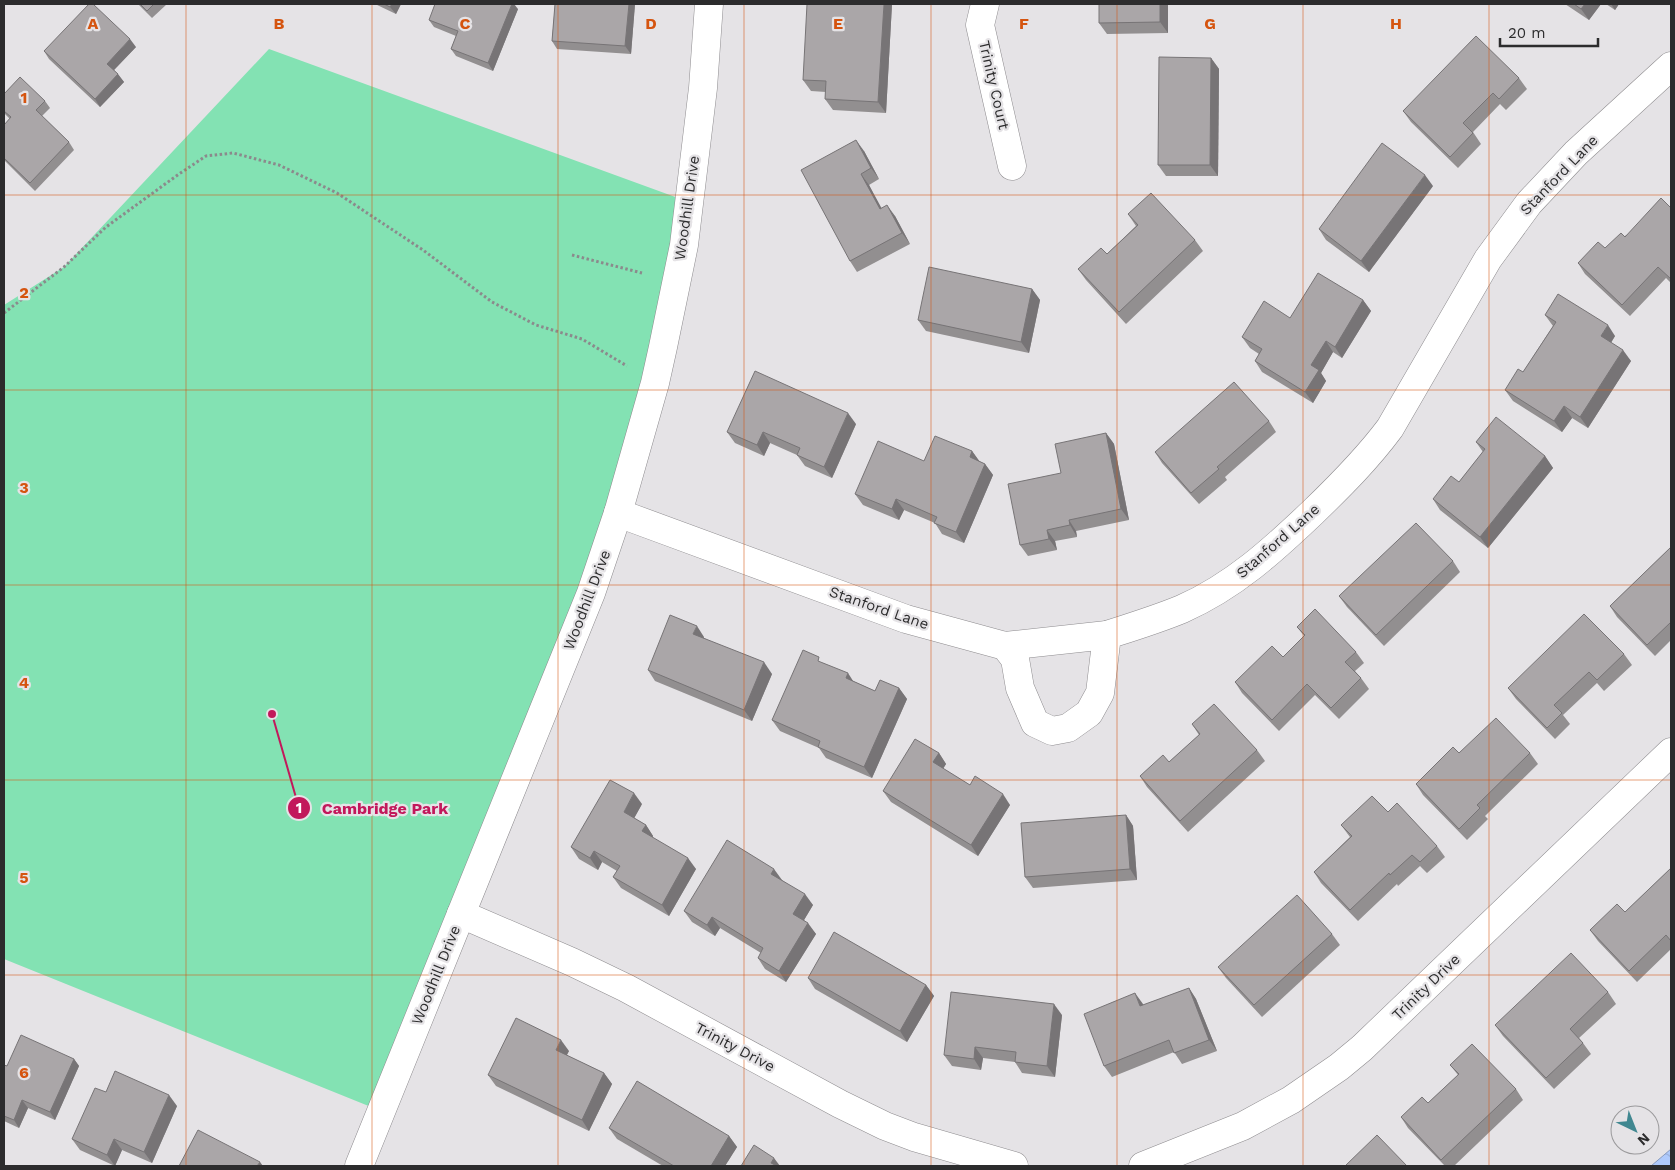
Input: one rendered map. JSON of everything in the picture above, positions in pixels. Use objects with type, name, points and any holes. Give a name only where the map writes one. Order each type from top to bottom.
[{"type":"street","name":"Woodhill Drive","points":[[359,1166],[587,602],[618,514],[655,384],[684,245],[703,88],[709,4]]},
{"type":"street","name":"Trinity Court","points":[[986,4],[980,25],[1012,166]]},
{"type":"street","name":"Stanford Lane","points":[[618,514],[906,618],[1005,646],[1107,635],[1183,609],[1232,582],[1270,553],[1351,476],[1390,428],[1488,259],[1529,203],[1576,153],[1671,66]]},
{"type":"street","points":[[1005,646],[1015,659],[1020,688],[1035,722],[1052,731],[1068,728],[1089,713],[1100,693],[1107,635]]},
{"type":"street","name":"Trinity Drive","points":[[1139,1166],[1243,1126],[1291,1100],[1339,1067],[1362,1048],[1671,752]]},
{"type":"street","name":"Trinity Drive","points":[[461,914],[572,962],[626,988],[840,1104],[885,1126],[914,1138],[1014,1166]]},
{"type":"path","points":[[4,313],[64,268],[106,227],[179,174],[206,156],[232,153],[279,165],[337,192],[423,250],[492,302],[536,325],[582,338],[655,384]]},
{"type":"path","points":[[572,255],[642,273]]},
{"type":"green space","points":[[269,49],[689,202],[618,513],[381,1111],[4,959],[4,305],[64,267]]},
{"type":"water","points":[[1671,1149],[1671,1166],[1651,1166]]},
{"type":"building","points":[[89,4],[93,4],[130,39],[107,64],[118,74],[95,99],[44,51]]},
{"type":"building","points":[[140,4],[154,4],[147,11]]},
{"type":"building","points":[[435,4],[512,4],[488,63],[451,49],[458,31],[429,20]]},
{"type":"building","points":[[555,4],[629,4],[625,46],[552,41]]},
{"type":"building","points":[[807,4],[884,4],[878,102],[825,99],[826,81],[803,80]]},
{"type":"building","points":[[1099,4],[1160,4],[1160,22],[1099,23]]},
{"type":"building","points":[[1574,4],[1585,4],[1581,9]]},
{"type":"building","points":[[1476,36],[1519,78],[1499,99],[1493,93],[1463,123],[1473,133],[1450,157],[1403,111]]},
{"type":"building","points":[[1159,57],[1211,58],[1210,165],[1158,165]]},
{"type":"building","points":[[20,77],[45,101],[36,110],[69,142],[30,183],[4,158],[4,125],[11,117],[4,111],[4,94]]},
{"type":"building","points":[[856,140],[871,168],[861,174],[880,209],[887,205],[902,233],[850,261],[801,170]]},
{"type":"building","points":[[1382,143],[1425,175],[1361,261],[1319,229]]},
{"type":"building","points":[[1151,193],[1195,240],[1119,312],[1078,269],[1101,248],[1107,254],[1138,225],[1128,214]]},
{"type":"building","points":[[1661,198],[1671,208],[1671,279],[1658,267],[1622,305],[1578,263],[1598,242],[1605,248],[1621,233],[1625,237]]},
{"type":"building","points":[[929,267],[1032,289],[1021,342],[918,320]]},
{"type":"building","points":[[1318,273],[1363,300],[1335,347],[1326,341],[1311,365],[1319,370],[1305,392],[1255,361],[1262,349],[1242,337],[1264,301],[1290,318]]},
{"type":"building","points":[[1558,294],[1608,325],[1601,336],[1623,350],[1580,417],[1564,406],[1554,421],[1505,390],[1518,369],[1523,372],[1556,322],[1545,315]]},
{"type":"building","points":[[755,371],[848,413],[824,467],[797,455],[800,448],[763,432],[757,445],[727,432]]},
{"type":"building","points":[[1234,382],[1269,421],[1191,493],[1155,452]]},
{"type":"building","points":[[1496,417],[1545,456],[1480,537],[1433,499],[1451,476],[1459,482],[1485,449],[1476,442]]},
{"type":"building","points":[[1106,433],[1121,509],[1069,520],[1070,525],[1047,530],[1049,539],[1020,545],[1008,484],[1061,473],[1055,444]]},
{"type":"building","points":[[935,436],[972,451],[970,457],[985,464],[956,532],[934,523],[937,517],[896,499],[892,509],[855,494],[878,441],[924,461]]},
{"type":"building","points":[[1416,523],[1453,561],[1376,635],[1339,596]]},
{"type":"building","points":[[1671,547],[1671,622],[1647,645],[1610,606]]},
{"type":"building","points":[[1315,609],[1356,652],[1345,662],[1361,678],[1331,708],[1307,684],[1272,720],[1235,682],[1272,646],[1283,657],[1305,635],[1297,627]]},
{"type":"building","points":[[1584,614],[1624,654],[1597,680],[1589,672],[1554,705],[1562,713],[1547,728],[1508,688]]},
{"type":"building","points":[[670,615],[697,626],[693,634],[764,662],[744,710],[648,670]]},
{"type":"building","points":[[803,650],[819,657],[818,661],[848,673],[846,678],[875,691],[880,680],[899,688],[864,767],[818,747],[820,741],[772,720]]},
{"type":"building","points":[[1214,704],[1257,750],[1180,821],[1140,776],[1163,755],[1169,762],[1200,734],[1192,724]]},
{"type":"building","points":[[1496,718],[1530,753],[1477,805],[1480,808],[1459,829],[1416,784],[1453,747],[1459,753]]},
{"type":"building","points":[[915,739],[939,753],[933,762],[970,785],[975,776],[1003,794],[971,845],[883,791]]},
{"type":"building","points":[[610,780],[634,793],[624,812],[646,825],[642,831],[688,858],[662,905],[613,877],[620,866],[594,851],[590,858],[571,847]]},
{"type":"building","points":[[1372,796],[1388,812],[1397,803],[1437,846],[1420,862],[1412,855],[1390,875],[1389,873],[1350,910],[1314,872],[1352,836],[1341,825]]},
{"type":"building","points":[[1126,815],[1130,869],[1025,877],[1021,823]]},
{"type":"building","points":[[727,840],[774,869],[771,874],[805,894],[793,914],[808,923],[779,971],[758,958],[763,948],[712,917],[707,925],[684,911]]},
{"type":"building","points":[[1671,868],[1671,941],[1666,935],[1629,971],[1590,930],[1617,904],[1625,912]]},
{"type":"building","points":[[1297,895],[1332,934],[1254,1005],[1218,967]]},
{"type":"building","points":[[834,932],[926,985],[900,1031],[808,978]]},
{"type":"building","points":[[1571,953],[1608,992],[1570,1029],[1583,1043],[1546,1078],[1495,1025]]},
{"type":"building","points":[[1189,988],[1209,1040],[1174,1053],[1169,1040],[1104,1066],[1084,1014],[1135,993],[1140,1006]]},
{"type":"building","points":[[951,992],[1054,1004],[1047,1066],[1015,1062],[1016,1052],[975,1047],[974,1059],[944,1055]]},
{"type":"building","points":[[516,1018],[561,1040],[556,1050],[604,1073],[582,1120],[488,1075]]},
{"type":"building","points":[[21,1035],[74,1059],[50,1112],[22,1100],[14,1120],[4,1116],[4,1065],[7,1066]]},
{"type":"building","points":[[1472,1044],[1516,1089],[1441,1160],[1401,1117],[1422,1097],[1428,1103],[1459,1074],[1450,1065]]},
{"type":"building","points":[[115,1071],[169,1095],[144,1152],[114,1139],[107,1155],[72,1139],[95,1088],[106,1092]]},
{"type":"building","points":[[637,1081],[729,1136],[711,1166],[674,1166],[609,1128]]},
{"type":"building","points":[[198,1130],[260,1162],[257,1166],[179,1166]]},
{"type":"building","points":[[1377,1135],[1407,1166],[1345,1166]]},
{"type":"building","points":[[754,1145],[774,1158],[771,1163],[777,1166],[741,1166]]},
{"type":"place","name":"Cambridge Park","points":[[272,714]]}]
